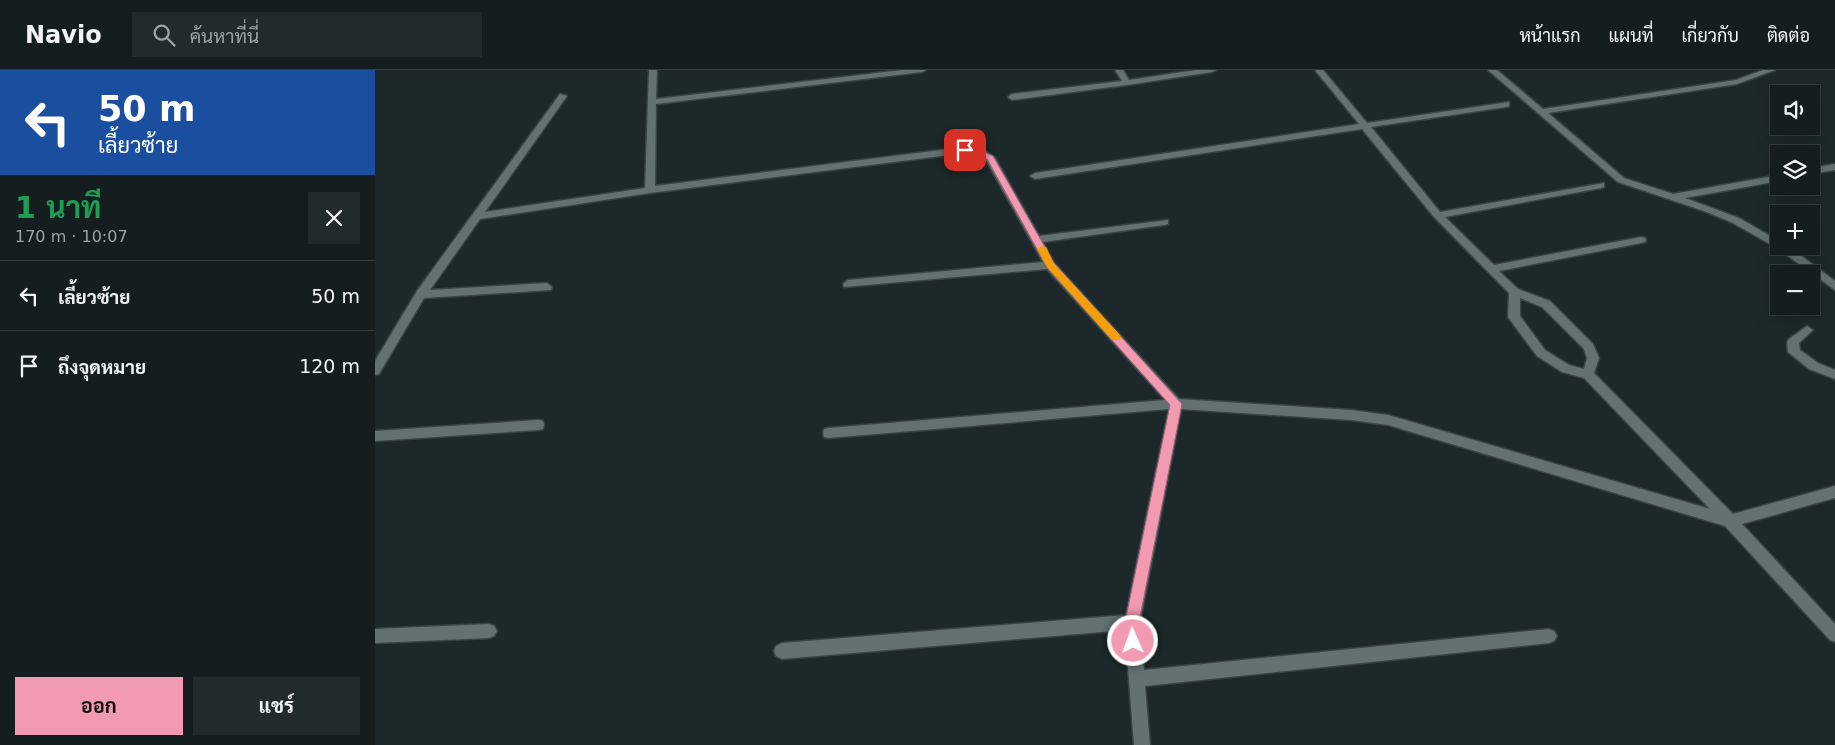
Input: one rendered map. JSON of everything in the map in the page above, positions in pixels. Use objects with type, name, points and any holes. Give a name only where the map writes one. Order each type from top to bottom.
[{"type":"street","points":[[650,190],[653,70]]},
{"type":"street","points":[[651,102],[922,70]]},
{"type":"street","points":[[1119,70],[1127,83]]},
{"type":"street","points":[[1013,97],[1212,70]]},
{"type":"street","points":[[1319,70],[1438,215],[1514,292],[1546,304],[1584,342],[1593,358],[1588,374]]},
{"type":"street","points":[[1492,70],[1621,180],[1641,189],[1674,197],[1735,220],[1770,240]]},
{"type":"street","points":[[1541,112],[1616,99],[1737,82],[1771,70]]},
{"type":"street","points":[[375,371],[421,294],[563,96]]},
{"type":"street","points":[[1035,176],[1506,104]]},
{"type":"street","points":[[477,216],[650,190],[965,150],[980,152],[990,158],[1050,265],[1176,404]]},
{"type":"street","points":[[1820,170],[1835,167]]},
{"type":"street","points":[[1674,197],[1770,180]]},
{"type":"street","points":[[1438,215],[1601,185]]},
{"type":"street","points":[[1037,240],[1164,222]]},
{"type":"street","points":[[1491,269],[1641,240]]},
{"type":"street","points":[[1792,255],[1835,286]]},
{"type":"street","points":[[847,284],[1050,265]]},
{"type":"street","points":[[421,294],[547,286]]},
{"type":"street","points":[[1514,292],[1514,317],[1541,353],[1565,368],[1588,374],[1730,521],[1835,635]]},
{"type":"street","points":[[1807,330],[1793,342],[1794,352],[1807,363],[1821,371],[1835,375]]},
{"type":"street","points":[[1142,745],[1132,622],[1176,404]]},
{"type":"street","points":[[829,432],[1176,404],[1351,414],[1388,420],[1730,521],[1835,492]]},
{"type":"street","points":[[375,436],[539,425]]},
{"type":"street","points":[[782,651],[1132,622]]},
{"type":"street","points":[[375,636],[489,631]]},
{"type":"street","points":[[1137,679],[1549,636]]},
{"type":"slow traffic","points":[[1042,249],[1050,265],[1116,338]]},
{"type":"route","points":[[965,150],[980,152],[990,158],[1050,265],[1176,404],[1132,622],[1133,641]]}]
